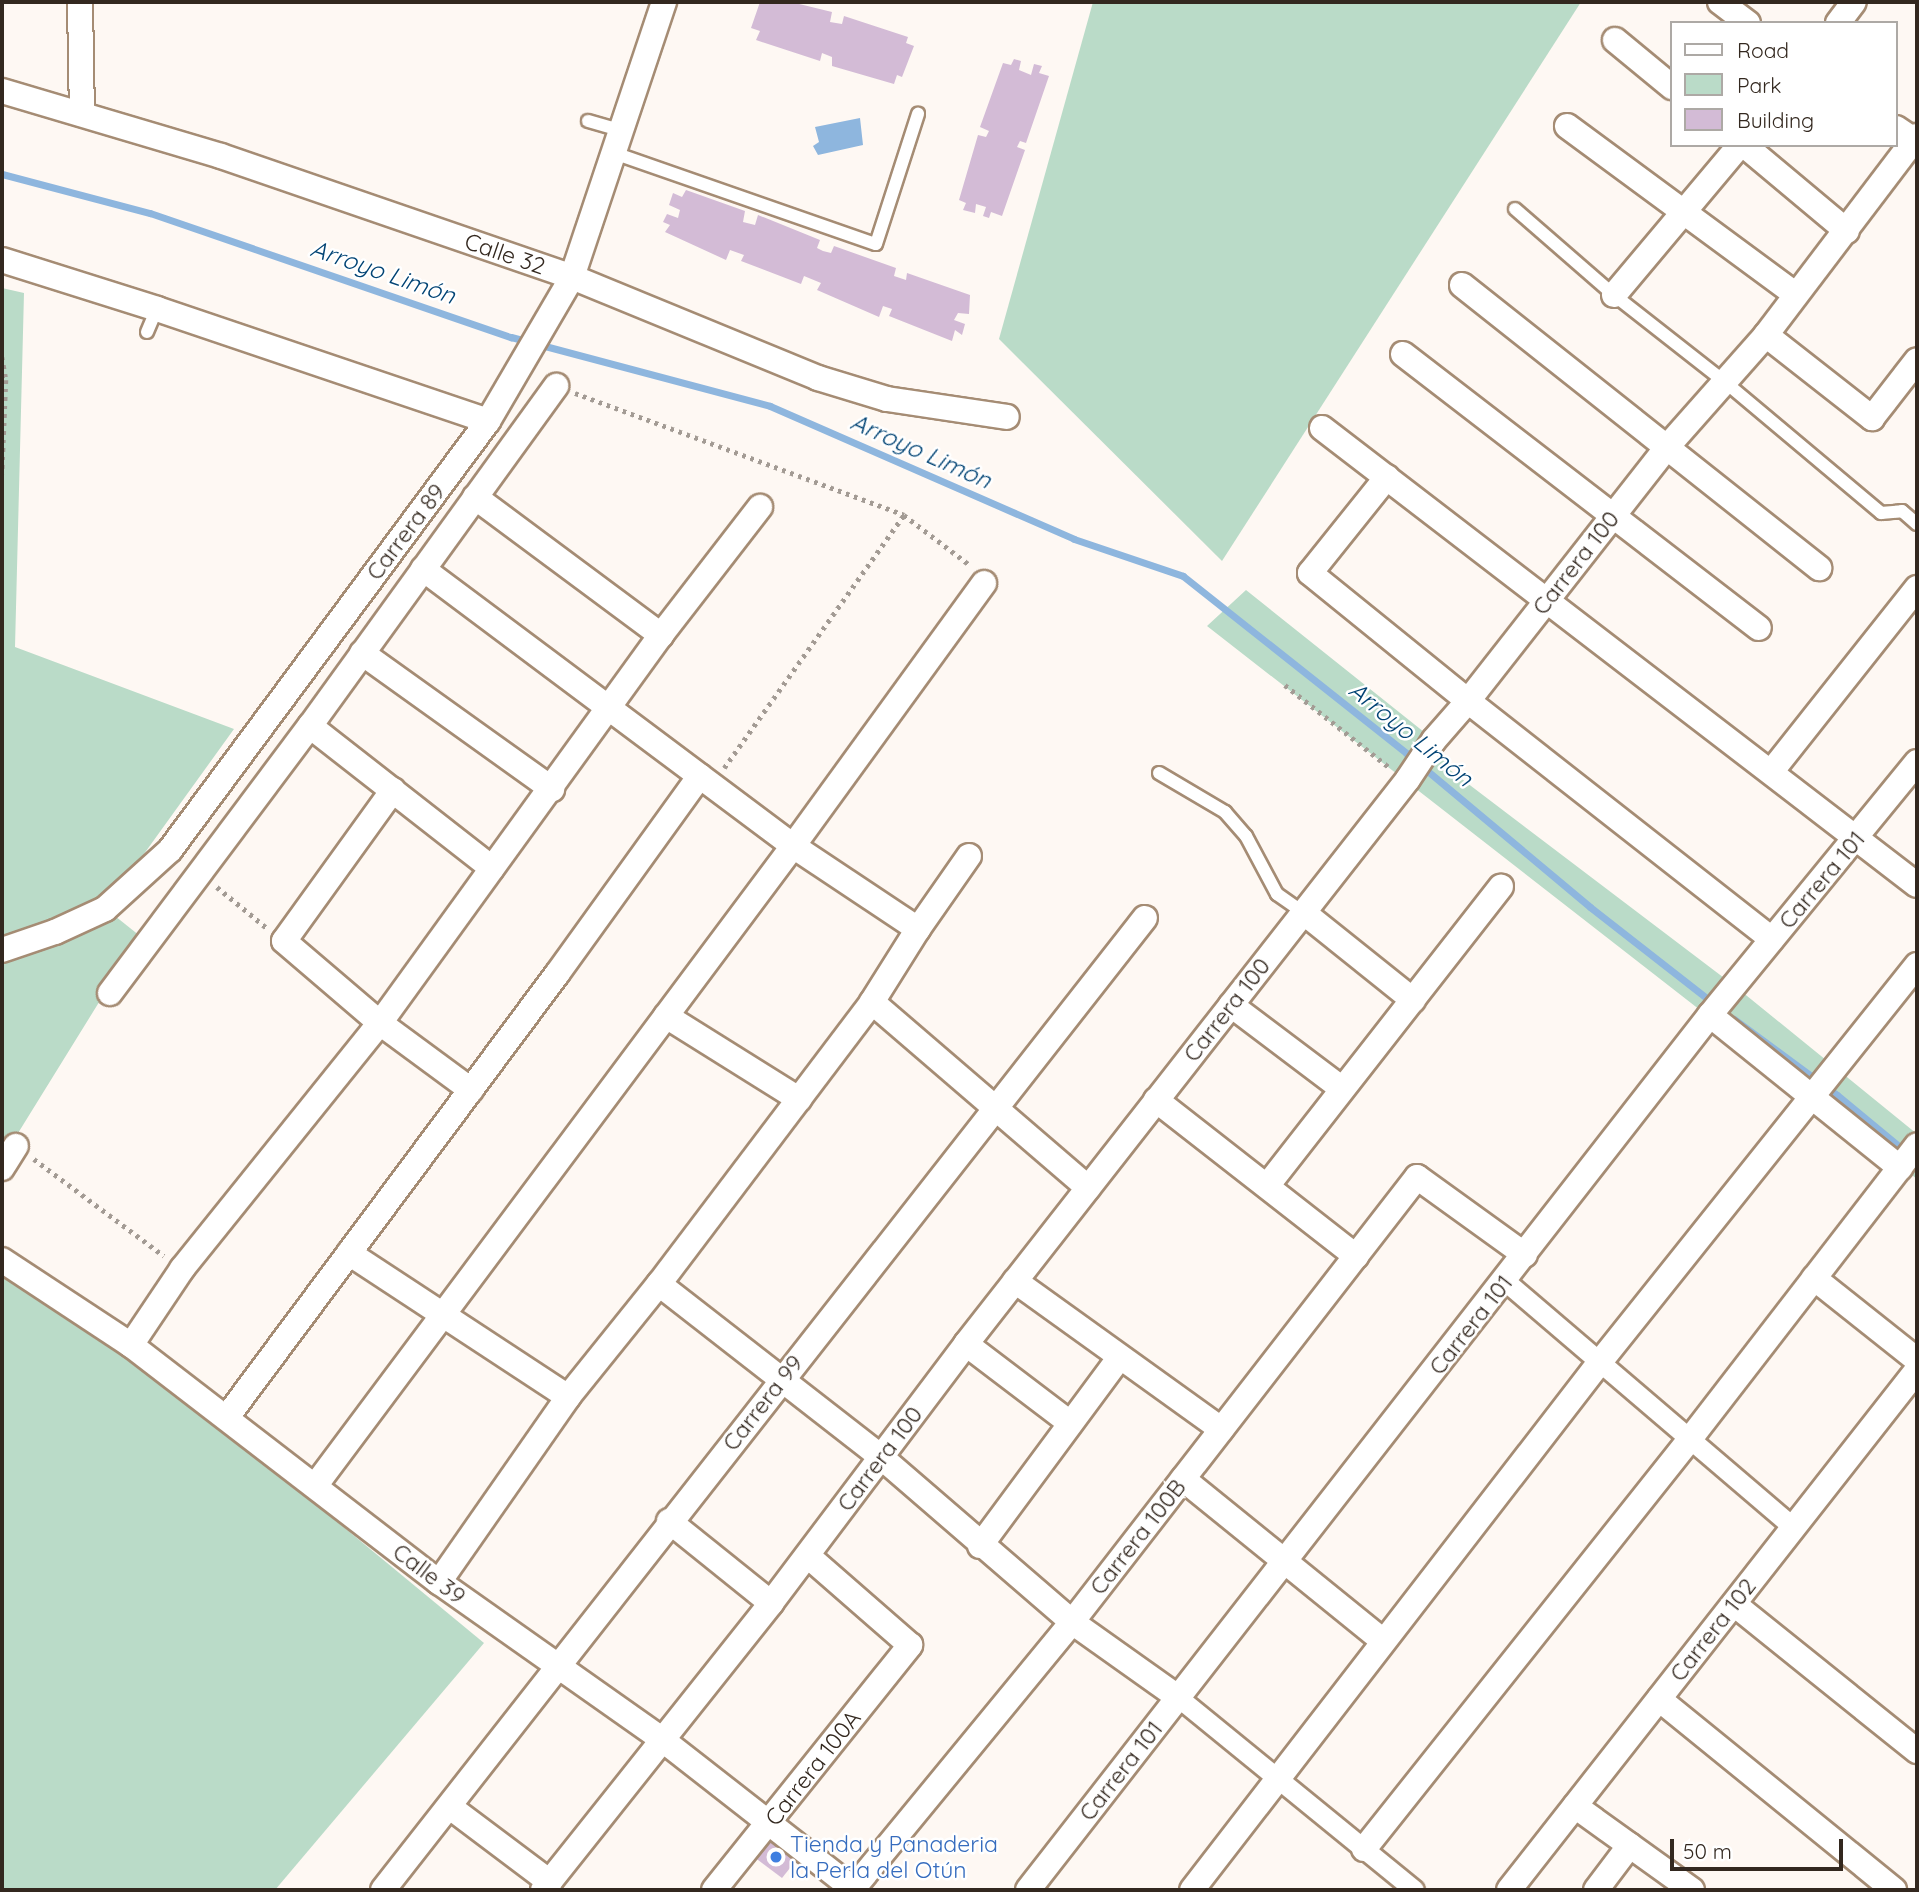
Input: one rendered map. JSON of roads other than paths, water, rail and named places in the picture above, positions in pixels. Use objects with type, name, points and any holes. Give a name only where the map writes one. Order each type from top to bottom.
[{"type":"street","points":[[80,2],[82,114]]},
{"type":"street","name":"Carrera 89","points":[[2,950],[55,932],[105,909],[170,850],[488,421],[568,284],[664,2]]},
{"type":"street","points":[[1720,2],[1745,21]]},
{"type":"street","points":[[1840,21],[1854,2]]},
{"type":"street","points":[[1615,40],[1671,86]]},
{"type":"street","name":"Calle 32","points":[[2,91],[221,156],[818,378],[887,399],[1007,417]]},
{"type":"street","points":[[1567,126],[1795,294]]},
{"type":"street","name":"Carrera 100","points":[[546,1886],[664,1741],[808,1556],[966,1344],[1402,785],[1434,740],[1468,701],[1667,447],[1766,335],[1795,294],[1847,231],[1911,136]]},
{"type":"street","points":[[1614,295],[1740,147]]},
{"type":"street","points":[[1744,147],[1847,231]]},
{"type":"street","points":[[2,260],[157,309],[488,421]]},
{"type":"street","points":[[1462,285],[1819,568]]},
{"type":"street","points":[[1766,335],[1872,418],[1917,360]]},
{"type":"street","points":[[1403,354],[1759,628]]},
{"type":"street","points":[[110,993],[310,726],[556,386]]},
{"type":"street","points":[[1322,428],[1917,885]]},
{"type":"street","points":[[1387,477],[1310,573],[1468,701],[1772,939]]},
{"type":"street","points":[[475,496],[662,635]]},
{"type":"street","points":[[131,1345],[182,1269],[380,1023],[662,635],[760,507]]},
{"type":"street","points":[[423,569],[793,846],[918,929]]},
{"type":"street","points":[[315,1486],[793,846],[984,583]]},
{"type":"street","points":[[1771,772],[1917,588]]},
{"type":"street","points":[[362,653],[552,789]]},
{"type":"street","points":[[310,726],[492,868]]},
{"type":"street","name":"Carrera 101","points":[[1039,1886],[1179,1698],[1710,1015],[1736,987],[1917,762]]},
{"type":"street","points":[[227,1417],[706,780]]},
{"type":"street","points":[[393,790],[284,941],[380,1023],[471,1090]]},
{"type":"street","points":[[439,1582],[568,1397],[659,1283],[872,1002],[918,929],[970,856]]},
{"type":"street","points":[[1267,1186],[1341,1088],[1501,887]]},
{"type":"street","points":[[1303,912],[1413,1000]]},
{"type":"street","name":"Carrera 99","points":[[383,1890],[450,1807],[669,1521],[1144,918]]},
{"type":"street","points":[[1192,1890],[1280,1780],[1382,1640],[1917,965]]},
{"type":"street","points":[[872,1002],[1088,1188]]},
{"type":"street","points":[[1230,1005],[1341,1088]]},
{"type":"street","points":[[1364,1849],[1690,1439],[1907,1159],[1820,1088],[1710,1015]]},
{"type":"street","points":[[666,1016],[799,1099]]},
{"type":"street","points":[[1157,1100],[1356,1256]]},
{"type":"street","points":[[2,1168],[16,1146]]},
{"type":"street","name":"Carrera 100B","points":[[853,1890],[1072,1622],[1417,1177],[1525,1255]]},
{"type":"street","points":[[349,1252],[568,1397]]},
{"type":"street","name":"Calle 39","points":[[2,1260],[131,1345],[439,1582],[664,1741],[853,1890]]},
{"type":"street","points":[[1814,1278],[1917,1360]]},
{"type":"street","points":[[1015,1281],[1221,1429]]},
{"type":"street","points":[[1505,1281],[1794,1528]]},
{"type":"street","points":[[659,1283],[881,1457],[980,1546],[1072,1622],[1179,1698],[1414,1890]]},
{"type":"street","points":[[966,1344],[1070,1423]]},
{"type":"street","points":[[980,1546],[1120,1357]]},
{"type":"street","name":"Carrera 102","points":[[1509,1890],[1917,1370]]},
{"type":"street","points":[[1183,1479],[1382,1640]]},
{"type":"street","points":[[669,1521],[771,1603]]},
{"type":"street","name":"Carrera 100A","points":[[714,1890],[770,1824],[910,1645],[808,1556]]},
{"type":"street","points":[[1734,1604],[1917,1751]]},
{"type":"street","points":[[1659,1699],[1894,1890]]},
{"type":"street","points":[[1575,1806],[1692,1890]]},
{"type":"street","points":[[450,1807],[546,1886]]},
{"type":"street","points":[[1596,1890],[1630,1845]]},
{"type":"lane","points":[[588,121],[618,142],[876,244],[918,114]]},
{"type":"lane","points":[[1515,209],[1614,295],[1726,382],[1881,513],[1902,511],[1917,524]]},
{"type":"lane","points":[[146,332],[157,309]]},
{"type":"lane","points":[[1159,773],[1225,812],[1246,836],[1277,894],[1303,912]]},
{"type":"water","points":[[860,118],[863,145],[818,155],[813,146],[819,142],[815,127]]},
{"type":"waterway","name":"Arroyo Limón","points":[[2,174],[150,213],[511,337],[770,406],[1074,539],[1183,576],[1406,753],[1590,907],[1704,996]]},
{"type":"waterway","name":"Arroyo Limón","points":[[1734,1019],[1837,1095],[1906,1152]]},
{"type":"place","name":"Tienda y Panaderia la Perla del Otún","points":[[776,1857]]}]
